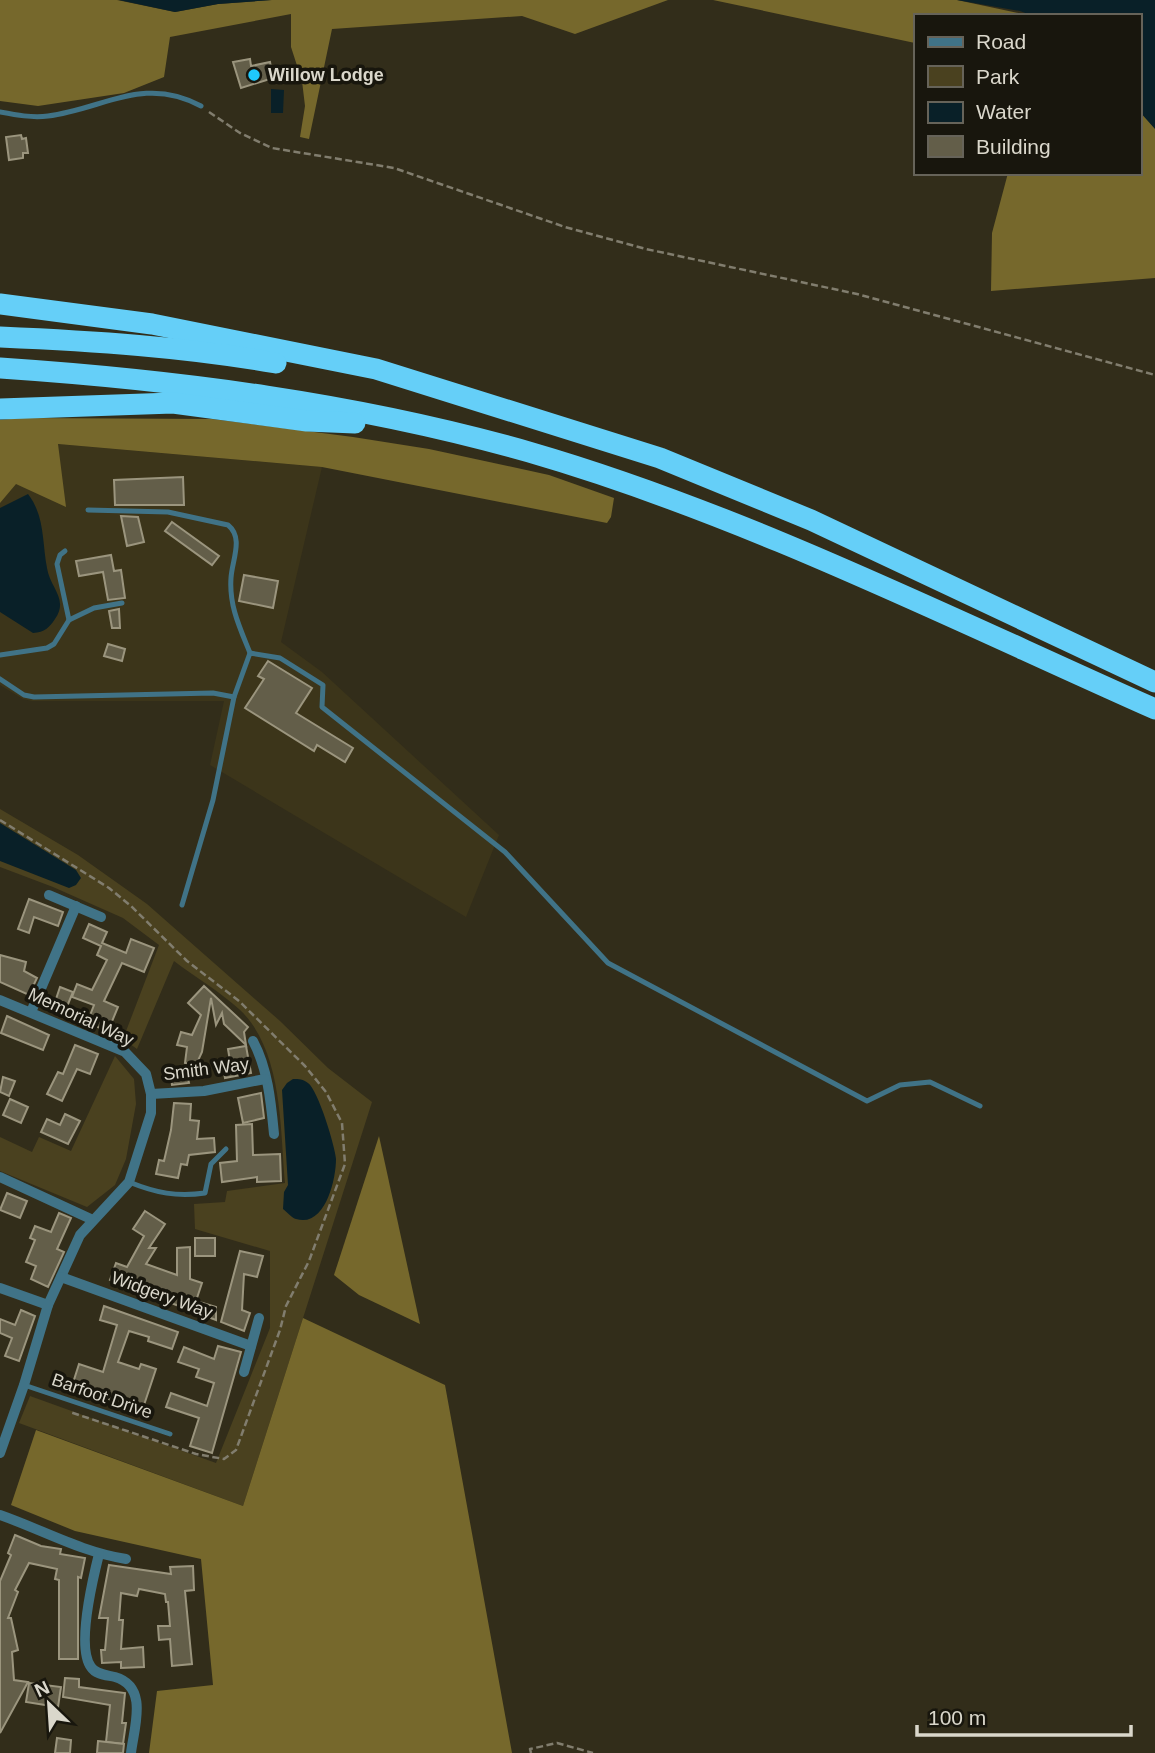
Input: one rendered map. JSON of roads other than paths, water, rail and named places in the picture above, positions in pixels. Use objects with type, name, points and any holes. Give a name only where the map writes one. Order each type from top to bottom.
[{"type":"highway","points":[[0,304],[152,324],[376,369],[660,458],[811,520],[1155,681]]},
{"type":"highway","points":[[0,337],[92,341],[213,352],[462,394]]},
{"type":"highway","points":[[0,368],[109,375],[237,392],[427,425],[559,461],[814,557],[1155,709]]},
{"type":"highway","points":[[0,410],[173,403],[307,421],[427,425]]},
{"type":"street","points":[[50,895],[101,918]]},
{"type":"street","points":[[31,1012],[76,906]]},
{"type":"street","name":"Memorial Way","points":[[0,1000],[125,1052],[146,1074],[151,1094]]},
{"type":"street","name":"Smith Way","points":[[253,1041],[261,1056],[274,1134]]},
{"type":"street","name":"Smith Way","points":[[151,1094],[204,1091],[265,1079]]},
{"type":"street","points":[[0,1453],[48,1305],[80,1235],[129,1182],[151,1113],[151,1094]]},
{"type":"street","points":[[0,1177],[93,1220]]},
{"type":"street","name":"Widgery Way","points":[[61,1277],[251,1346]]},
{"type":"street","points":[[0,1288],[48,1305]]},
{"type":"street","points":[[244,1372],[259,1318]]},
{"type":"street","points":[[0,1515],[46,1531],[68,1544],[126,1559]]},
{"type":"street","points":[[99,1554],[88,1603],[86,1657],[97,1673],[119,1678],[132,1686],[138,1698],[131,1753]]},
{"type":"lane","points":[[0,112],[34,117],[51,116],[106,100],[148,94],[179,97],[201,106]]},
{"type":"lane","points":[[88,510],[169,512],[228,526],[237,537],[231,578],[232,607],[250,653],[234,697],[213,800],[182,905]]},
{"type":"lane","points":[[65,551],[60,555],[57,564],[69,620]]},
{"type":"lane","points":[[0,654],[47,648],[54,643],[69,620],[94,608],[122,603]]},
{"type":"lane","points":[[250,653],[280,658],[323,685],[322,707],[505,852],[608,963],[867,1101],[900,1085],[930,1083],[980,1106]]},
{"type":"lane","points":[[0,679],[24,695],[34,697],[213,693],[234,697]]},
{"type":"lane","points":[[129,1182],[156,1193],[185,1196],[205,1193],[211,1164],[226,1149]]},
{"type":"lane","name":"Barfoot Drive","points":[[24,1385],[170,1434]]},
{"type":"water","points":[[119,0],[272,0],[218,4],[175,12]]},
{"type":"water","points":[[957,0],[1155,0],[1155,129],[1141,113],[1141,14],[1028,14]]},
{"type":"water","points":[[271,89],[284,90],[283,113],[271,113]]},
{"type":"water","points":[[28,494],[40,520],[47,568],[60,605],[59,612],[49,627],[33,633],[0,612],[0,508]]},
{"type":"water","points":[[0,823],[76,870],[81,878],[76,885],[69,888],[0,861]]},
{"type":"water","points":[[293,1079],[304,1081],[312,1088],[325,1119],[336,1159],[334,1178],[327,1200],[321,1210],[306,1220],[294,1218],[283,1209],[284,1192],[288,1185],[282,1090]]},
{"type":"place","name":"Willow Lodge","points":[[254,75]]}]
